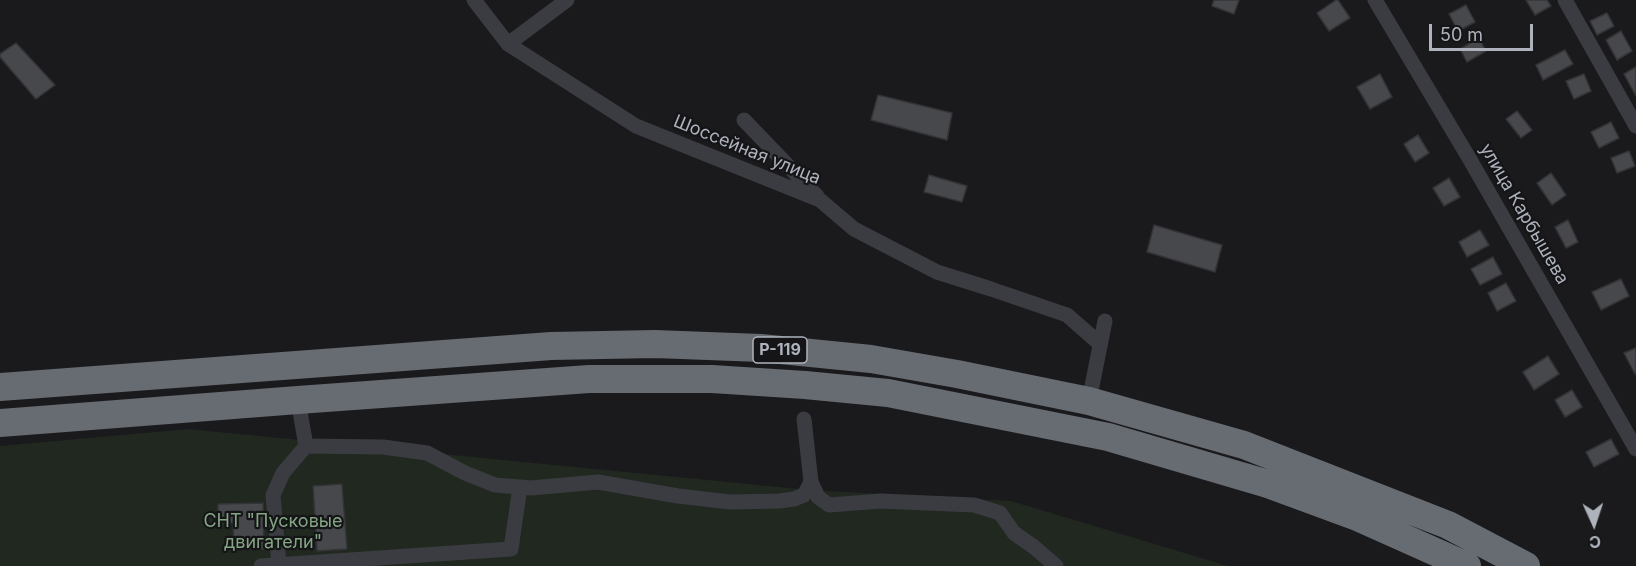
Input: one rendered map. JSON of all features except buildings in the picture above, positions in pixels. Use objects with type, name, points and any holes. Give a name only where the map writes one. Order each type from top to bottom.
[{"type":"highway","name":"Р-119","points":[[0,387],[551,346],[655,344],[761,348],[871,359],[1089,401],[1244,445],[1448,525],[1526,566]]},
{"type":"highway","name":"Р-119","points":[[0,423],[589,379],[712,379],[888,393],[1108,437],[1187,459],[1268,484],[1355,516],[1467,566]]},
{"type":"street","name":"Шоссейная улица","points":[[474,0],[508,44],[636,126],[820,200],[854,229],[937,272],[1067,315],[1099,343]]},
{"type":"street","points":[[508,44],[567,0]]},
{"type":"street","name":"улица Карбышева","points":[[1375,0],[1453,130],[1636,449]]},
{"type":"street","points":[[1565,0],[1636,126]]},
{"type":"street","points":[[744,120],[820,200]]},
{"type":"street","points":[[1089,401],[1105,321]]},
{"type":"street","points":[[279,565],[273,495],[284,474],[306,446],[298,400]]},
{"type":"street","points":[[804,419],[811,482],[818,496],[829,505],[881,501],[974,506],[1000,513],[1014,533],[1056,566]]},
{"type":"street","points":[[306,446],[383,447],[427,453],[465,473],[495,485],[531,488],[598,482],[678,496],[730,502],[780,501],[804,495],[811,482]]},
{"type":"street","points":[[261,566],[511,549],[520,487]]},
{"type":"green space","name":"СНТ \"Пусковые двигатели\"","points":[[188,429],[809,490],[1011,501],[1228,566],[0,566],[0,446]]}]
